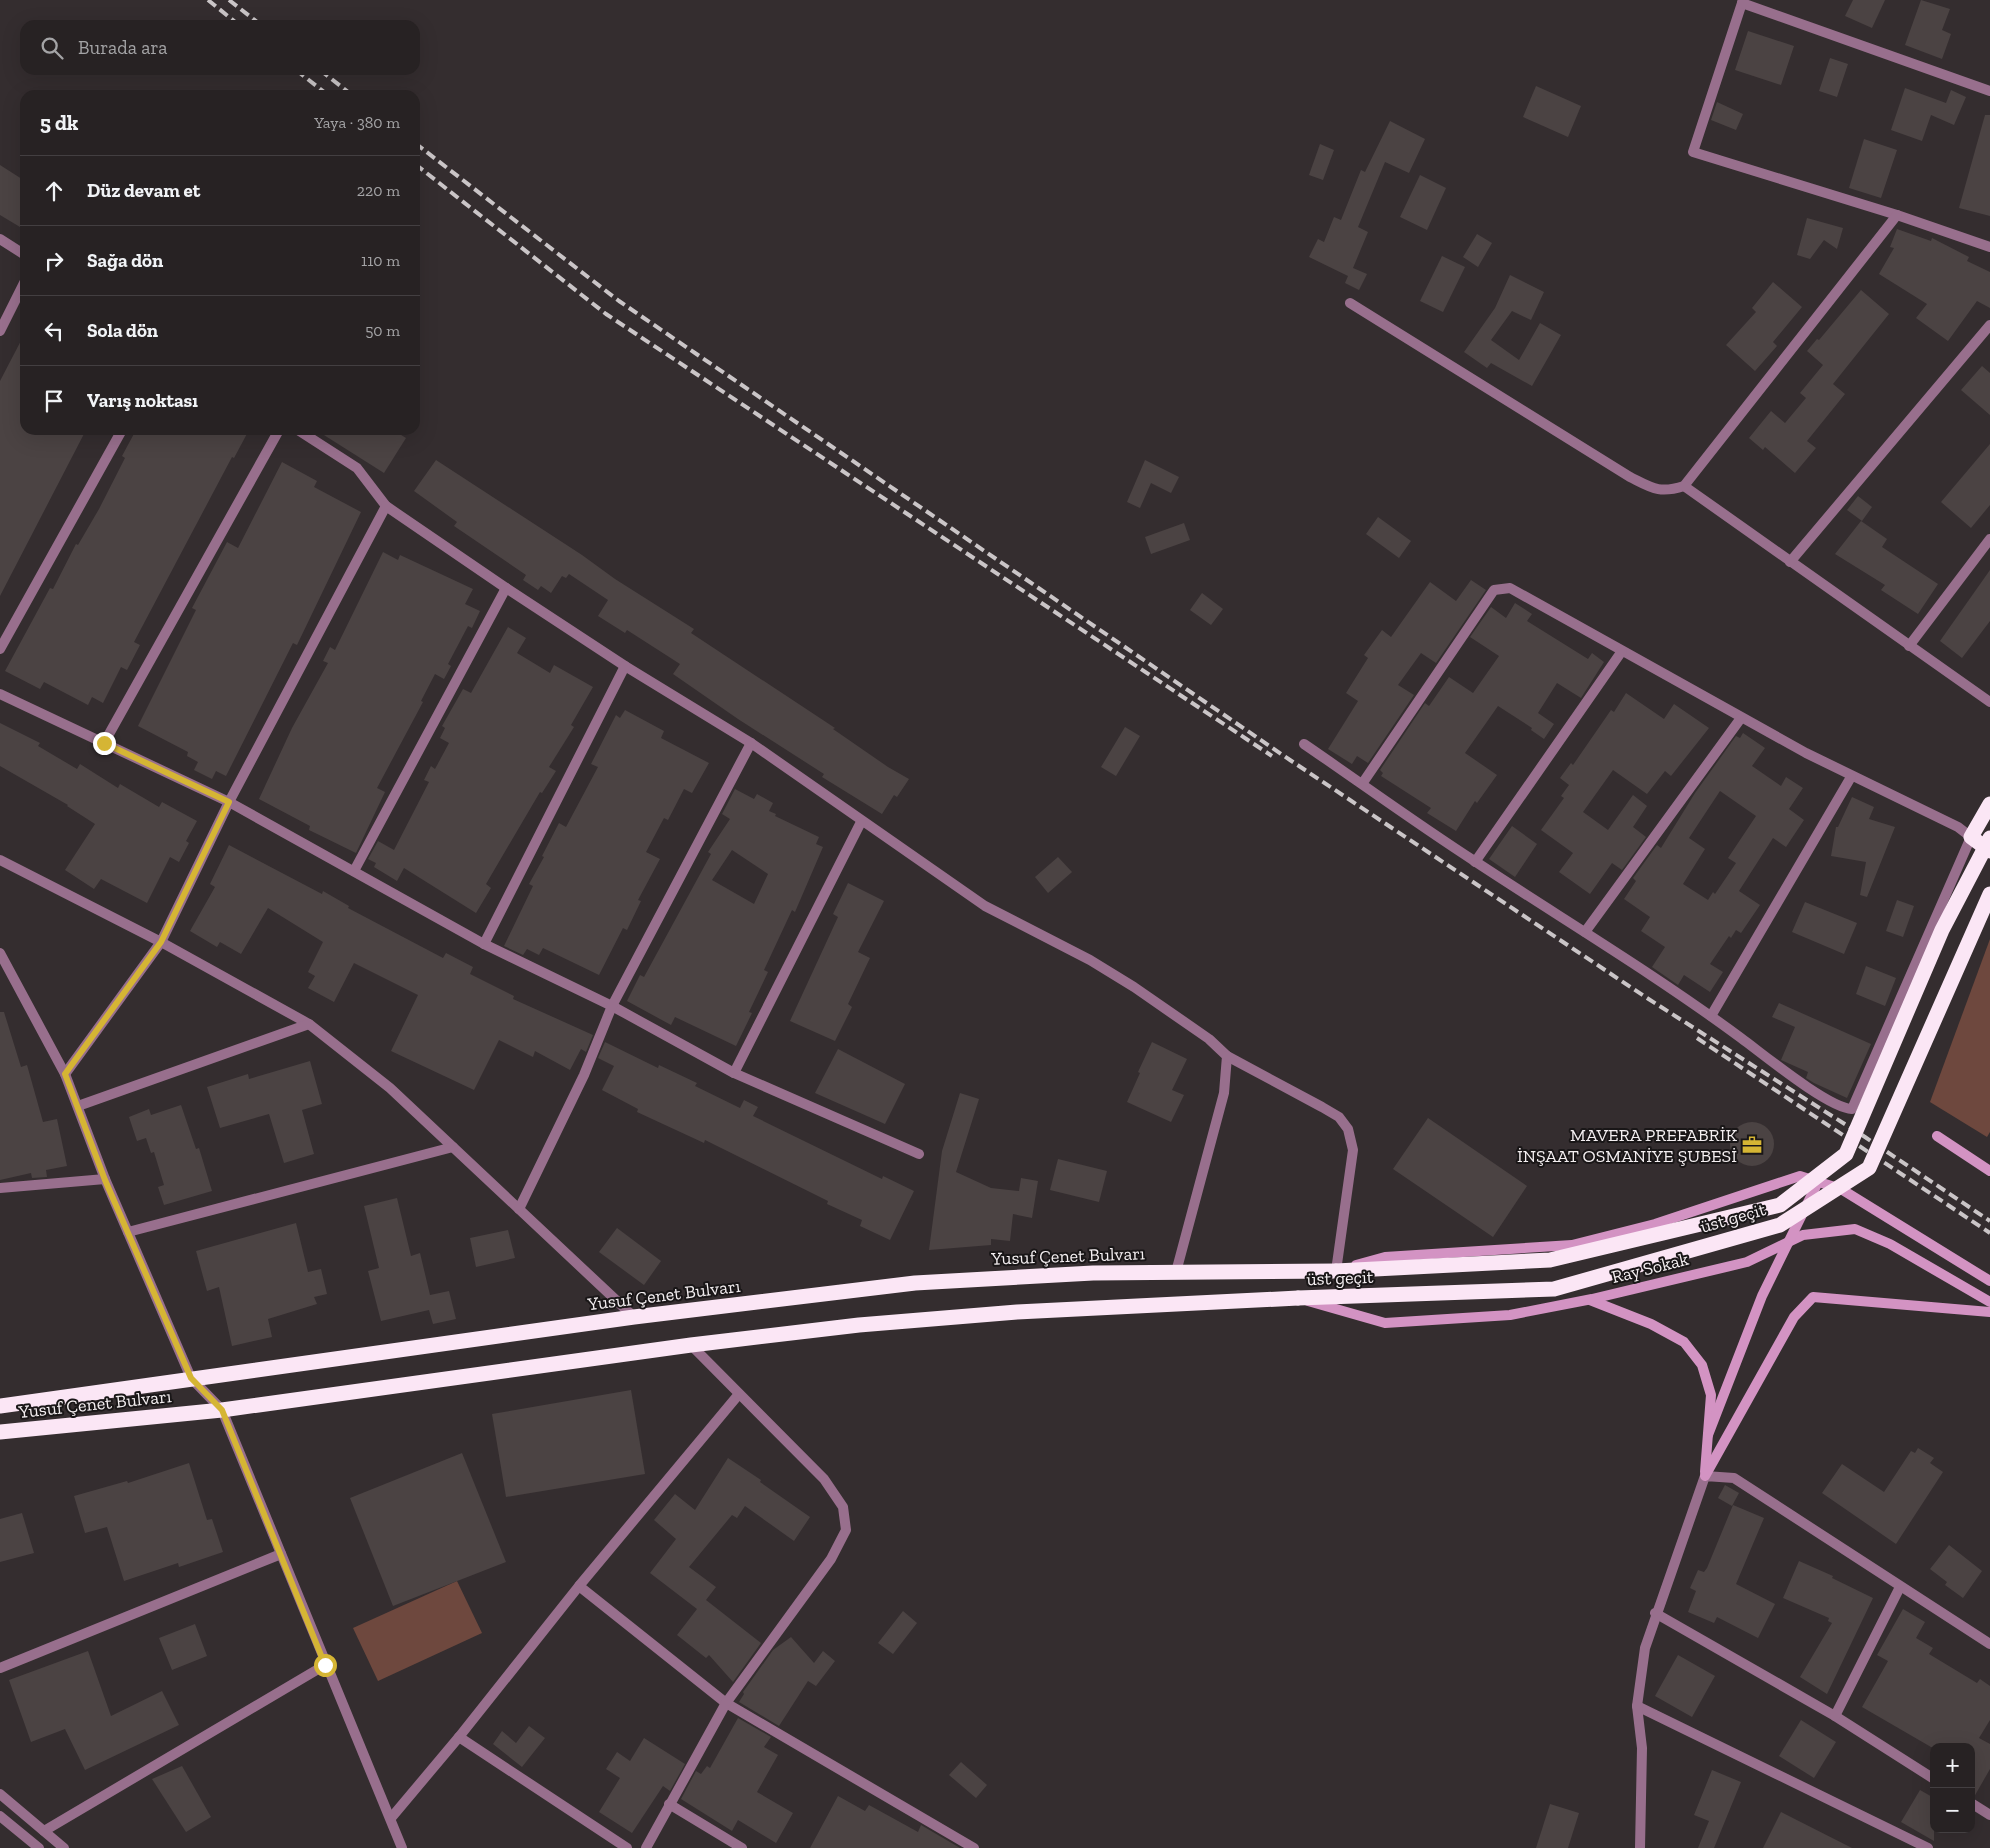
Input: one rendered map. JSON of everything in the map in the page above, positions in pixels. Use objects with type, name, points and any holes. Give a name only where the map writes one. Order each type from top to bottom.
[{"type":"highway","points":[[1990,804],[1971,837],[1990,851]]},
{"type":"highway","name":"Yusuf Çenet Bulvarı","points":[[0,1406],[634,1317],[915,1282],[1033,1275],[1336,1271],[1550,1260],[1780,1205],[1846,1154],[1942,930],[1990,838]]},
{"type":"highway","name":"üst geçit","points":[[1298,1298],[1554,1289],[1780,1225],[1869,1168],[1990,894]]},
{"type":"highway","name":"Yusuf Çenet Bulvarı","points":[[0,1432],[222,1410],[691,1345],[957,1316],[1298,1298]]},
{"type":"street","points":[[1990,91],[1742,1],[1693,152],[1897,214],[1990,247]]},
{"type":"street","points":[[1350,303],[1630,477],[1654,488],[1668,491],[1684,486],[1897,214]]},
{"type":"street","points":[[0,239],[20,252]]},
{"type":"street","points":[[0,330],[20,290]]},
{"type":"street","points":[[1790,562],[1990,325]]},
{"type":"street","points":[[0,649],[119,435]]},
{"type":"street","points":[[104,743],[276,435]]},
{"type":"street","points":[[306,435],[357,468],[386,506],[625,666],[751,743],[861,822],[985,906],[1090,960],[1134,987],[1209,1039],[1227,1056],[1339,1117],[1348,1129],[1353,1150],[1336,1271],[1385,1257],[1572,1245],[1655,1224],[1800,1176],[1841,1189],[1990,1281]]},
{"type":"street","points":[[1684,486],[1990,702]]},
{"type":"street","points":[[65,1074],[161,942],[229,802],[386,506]]},
{"type":"street","points":[[1909,646],[1990,539]]},
{"type":"street","points":[[354,871],[506,588]]},
{"type":"street","points":[[1304,744],[1474,862],[1585,932],[1711,1016],[1801,1082],[1843,1109],[1852,1109],[1971,837],[1958,828],[1851,777],[1741,718],[1510,588],[1494,590],[1362,784]]},
{"type":"street","points":[[1474,862],[1622,651]]},
{"type":"street","points":[[484,944],[625,666]]},
{"type":"street","points":[[0,694],[229,802],[484,944],[612,1006],[734,1073],[920,1154]]},
{"type":"street","points":[[1585,932],[1741,718]]},
{"type":"street","points":[[519,1210],[584,1075],[612,1006],[751,743]]},
{"type":"street","points":[[1711,1016],[1851,777]]},
{"type":"street","points":[[734,1073],[861,822]]},
{"type":"street","points":[[0,860],[161,942],[308,1024],[390,1088],[634,1317]]},
{"type":"street","points":[[0,953],[65,1074],[105,1180],[191,1378],[222,1410],[325,1665],[402,1848]]},
{"type":"street","points":[[78,1106],[308,1024]]},
{"type":"street","points":[[1176,1272],[1224,1093],[1227,1056]]},
{"type":"street","points":[[1936,1136],[1990,1171]]},
{"type":"street","points":[[128,1232],[453,1147]]},
{"type":"street","points":[[0,1188],[105,1180]]},
{"type":"street","points":[[1708,1435],[1762,1296],[1818,1182]]},
{"type":"street","name":"Ray Sokak","points":[[1298,1298],[1385,1323],[1510,1316],[1590,1300],[1747,1262],[1803,1235],[1855,1230],[1890,1244],[1990,1302]]},
{"type":"street","points":[[1640,1848],[1642,1748],[1637,1706],[1645,1648],[1655,1613],[1705,1476],[1794,1317],[1813,1297],[1990,1312]]},
{"type":"street","points":[[1590,1300],[1651,1324],[1684,1342],[1702,1365],[1711,1395],[1705,1476]]},
{"type":"street","points":[[646,1848],[726,1702],[831,1559],[846,1530],[843,1507],[824,1479],[691,1345]]},
{"type":"street","points":[[390,1818],[459,1737],[579,1586],[740,1394]]},
{"type":"street","points":[[1705,1476],[1734,1478],[1990,1644]]},
{"type":"street","points":[[0,1668],[281,1554]]},
{"type":"street","points":[[579,1586],[726,1702],[974,1848]]},
{"type":"street","points":[[1835,1716],[1900,1587]]},
{"type":"street","points":[[1655,1613],[1835,1716],[1930,1776]]},
{"type":"street","points":[[44,1831],[325,1665]]},
{"type":"street","points":[[1637,1706],[1928,1848]]},
{"type":"street","points":[[459,1737],[627,1848]]},
{"type":"street","points":[[0,1794],[64,1848]]},
{"type":"street","points":[[669,1804],[742,1848]]},
{"type":"street","points":[[1975,1806],[1990,1815]]},
{"type":"street","points":[[0,1816],[39,1848]]},
{"type":"shaded area","points":[[1990,939],[1990,1132],[1987,1137],[1930,1102]]},
{"type":"shaded area","points":[[457,1581],[482,1633],[378,1681],[353,1628]]},
{"type":"building","points":[[1853,0],[1885,0],[1872,28],[1845,16]]},
{"type":"building","points":[[1921,0],[1950,9],[1942,30],[1951,34],[1942,59],[1905,45]]},
{"type":"building","points":[[1748,31],[1794,46],[1781,85],[1735,70]]},
{"type":"building","points":[[1830,58],[1848,64],[1837,97],[1819,91]]},
{"type":"building","points":[[1536,86],[1581,106],[1568,137],[1523,117]]},
{"type":"building","points":[[1905,88],[1946,103],[1951,90],[1966,97],[1954,125],[1931,115],[1922,141],[1891,130]]},
{"type":"building","points":[[1717,102],[1743,114],[1736,130],[1711,120]]},
{"type":"building","points":[[1985,115],[1990,115],[1990,216],[1959,208]]},
{"type":"building","points":[[1390,121],[1425,139],[1409,173],[1385,162],[1358,227],[1368,232],[1353,268],[1367,274],[1359,290],[1345,283],[1348,276],[1309,257],[1318,239],[1324,242],[1334,217],[1341,220],[1361,170],[1365,172]]},
{"type":"building","points":[[1864,139],[1897,150],[1881,198],[1849,188]]},
{"type":"building","points":[[1320,144],[1334,150],[1323,180],[1309,175]]},
{"type":"building","points":[[0,165],[20,178],[20,227],[0,215]]},
{"type":"building","points":[[1420,175],[1446,188],[1427,230],[1400,217]]},
{"type":"building","points":[[1807,218],[1843,228],[1837,249],[1824,240],[1810,259],[1797,255]]},
{"type":"building","points":[[1897,229],[1931,241],[1932,238],[1969,257],[1967,261],[1990,272],[1990,308],[1977,301],[1948,341],[1916,318],[1927,304],[1879,274],[1894,248],[1890,247]]},
{"type":"building","points":[[1477,234],[1492,243],[1478,267],[1463,257]]},
{"type":"building","points":[[1442,256],[1465,267],[1443,312],[1420,301]]},
{"type":"building","points":[[1510,275],[1544,292],[1531,320],[1512,311],[1491,340],[1519,360],[1540,323],[1561,335],[1532,386],[1491,363],[1487,368],[1464,352],[1495,308]]},
{"type":"building","points":[[1773,282],[1802,307],[1773,342],[1777,346],[1755,371],[1726,345],[1756,312],[1752,308]]},
{"type":"building","points":[[1861,290],[1889,314],[1833,384],[1845,394],[1807,441],[1816,448],[1795,473],[1765,447],[1763,450],[1749,438],[1771,411],[1785,423],[1806,398],[1800,393],[1823,365],[1807,351],[1817,339],[1819,340]]},
{"type":"building","points":[[20,343],[20,435],[83,435],[0,596],[0,381]]},
{"type":"building","points":[[1982,366],[1990,373],[1990,415],[1961,390]]},
{"type":"building","points":[[133,435],[246,435],[234,458],[232,457],[134,642],[140,645],[127,670],[121,667],[103,703],[92,697],[88,705],[44,682],[40,689],[5,671],[50,588],[53,589],[76,544],[78,545],[99,509],[125,458],[122,456]]},
{"type":"building","points":[[324,435],[401,435],[406,438],[384,473]]},
{"type":"building","points":[[1990,444],[1990,505],[1971,528],[1941,502]]},
{"type":"building","points":[[436,460],[694,629],[691,633],[835,728],[833,729],[888,767],[909,779],[897,797],[894,795],[882,814],[822,777],[824,774],[738,719],[673,674],[680,664],[627,630],[625,633],[598,616],[608,600],[569,574],[566,578],[562,576],[551,593],[541,586],[538,590],[523,580],[526,575],[454,526],[457,522],[414,491]]},
{"type":"building","points":[[1145,460],[1179,477],[1171,493],[1151,483],[1140,508],[1127,502]]},
{"type":"building","points":[[282,462],[317,481],[314,487],[361,512],[297,645],[293,643],[226,776],[216,771],[212,779],[194,770],[198,762],[187,756],[188,752],[138,726],[196,610],[192,608],[227,542],[238,548]]},
{"type":"building","points":[[1858,496],[1872,507],[1862,521],[1847,510]]},
{"type":"building","points":[[1378,517],[1411,541],[1399,558],[1366,534]]},
{"type":"building","points":[[1861,521],[1887,539],[1882,547],[1938,584],[1918,614],[1881,590],[1885,585],[1835,554]]},
{"type":"building","points":[[1184,523],[1190,540],[1151,554],[1145,537]]},
{"type":"building","points":[[383,552],[398,560],[400,555],[473,589],[465,604],[480,611],[472,628],[468,626],[448,664],[451,666],[444,679],[435,674],[421,701],[423,702],[377,788],[385,792],[356,853],[309,830],[310,826],[259,799],[292,728],[328,663],[323,661],[330,647],[335,650]]},
{"type":"building","points":[[1990,570],[1990,621],[1962,658],[1940,641]]},
{"type":"building","points":[[1471,580],[1486,590],[1436,663],[1421,653],[1398,685],[1414,695],[1368,763],[1357,756],[1352,764],[1328,749],[1358,701],[1346,693],[1368,658],[1364,655],[1382,630],[1391,637],[1430,582],[1456,601]]},
{"type":"building","points":[[1202,593],[1223,609],[1211,625],[1190,610]]},
{"type":"building","points":[[1515,603],[1532,614],[1527,621],[1588,659],[1592,653],[1604,662],[1581,698],[1557,683],[1538,713],[1554,724],[1544,739],[1531,730],[1532,728],[1498,706],[1465,753],[1497,775],[1477,803],[1475,801],[1456,831],[1427,813],[1431,808],[1381,776],[1383,773],[1380,770],[1425,703],[1429,706],[1449,677],[1473,693],[1499,656],[1470,637],[1491,607],[1506,618]]},
{"type":"building","points":[[508,627],[526,638],[517,653],[550,673],[554,665],[593,687],[571,725],[574,727],[549,767],[556,771],[542,793],[540,792],[486,884],[491,888],[476,913],[404,868],[397,881],[374,867],[376,863],[368,859],[378,841],[394,850],[429,782],[424,780],[431,766],[435,769],[449,743],[440,738],[445,728],[442,726],[463,689],[471,693]]},
{"type":"building","points":[[1626,693],[1664,719],[1674,704],[1709,728],[1671,776],[1665,771],[1647,794],[1613,770],[1583,812],[1608,830],[1633,795],[1647,806],[1633,827],[1646,837],[1622,870],[1612,863],[1590,894],[1559,872],[1573,853],[1541,830],[1564,798],[1561,796],[1569,785],[1560,778],[1571,763],[1573,765],[1611,710],[1614,712]]},
{"type":"building","points":[[625,710],[664,731],[661,738],[709,763],[692,793],[684,789],[668,820],[664,818],[646,852],[660,859],[638,900],[641,901],[627,930],[623,928],[599,975],[543,948],[539,955],[527,949],[523,955],[504,946],[533,886],[529,884],[544,857],[542,856],[559,823],[566,827],[598,767],[591,764],[616,715],[620,718]]},
{"type":"building","points":[[0,723],[40,743],[38,746],[77,769],[80,764],[118,788],[120,784],[159,807],[162,802],[197,821],[186,841],[189,843],[179,862],[170,857],[147,903],[101,879],[94,889],[65,870],[95,824],[68,805],[0,766]]},
{"type":"building","points":[[1125,727],[1140,736],[1116,776],[1101,767]]},
{"type":"building","points":[[1743,733],[1765,748],[1752,766],[1781,786],[1786,777],[1803,788],[1789,809],[1804,820],[1786,847],[1773,838],[1739,891],[1760,905],[1741,933],[1736,930],[1731,938],[1729,936],[1710,964],[1723,972],[1710,992],[1684,975],[1678,985],[1652,967],[1665,947],[1641,931],[1650,917],[1624,899],[1636,881],[1633,878],[1657,845],[1661,848],[1695,793],[1736,736],[1740,738]],"holes":[[[1720,791],[1756,816],[1728,858],[1736,863],[1715,894],[1713,892],[1708,900],[1683,884],[1705,849],[1689,838]]]},
{"type":"building","points":[[735,789],[754,799],[757,794],[773,803],[769,811],[776,814],[775,816],[819,837],[816,844],[823,847],[795,912],[792,910],[764,970],[768,972],[749,1012],[752,1013],[736,1046],[675,1017],[671,1025],[627,1001],[640,975],[644,977],[711,854],[708,852],[730,819],[722,814]],"holes":[[[732,850],[768,874],[754,904],[712,880]]]},
{"type":"building","points":[[1852,797],[1874,807],[1869,819],[1895,827],[1867,897],[1860,895],[1866,862],[1831,856],[1836,827],[1838,827]]},
{"type":"building","points":[[1512,826],[1537,844],[1515,877],[1489,859]]},
{"type":"building","points":[[229,845],[322,894],[323,891],[349,906],[348,908],[443,958],[446,953],[473,967],[470,974],[514,996],[513,999],[593,1035],[586,1052],[581,1049],[570,1070],[535,1051],[533,1057],[499,1040],[474,1090],[391,1051],[418,995],[354,963],[334,1002],[308,988],[315,976],[308,972],[323,942],[268,908],[241,954],[220,942],[217,947],[190,931],[215,887],[210,884]]},
{"type":"building","points":[[1058,857],[1072,872],[1048,893],[1035,877]]},
{"type":"building","points":[[848,883],[884,901],[858,952],[870,958],[848,1004],[852,1007],[835,1041],[790,1021],[838,917],[833,914]]},
{"type":"building","points":[[1897,900],[1914,906],[1903,937],[1886,931]]},
{"type":"building","points":[[1805,902],[1857,923],[1844,954],[1792,932]]},
{"type":"building","points":[[1866,966],[1896,978],[1885,1006],[1856,994]]},
{"type":"building","points":[[1779,1003],[1871,1044],[1847,1098],[1814,1083],[1806,1078],[1808,1072],[1781,1060],[1795,1027],[1772,1017]]},
{"type":"building","points":[[0,1012],[4,1012],[21,1067],[27,1065],[43,1122],[57,1119],[67,1166],[46,1170],[47,1177],[32,1178],[31,1173],[0,1180]]},
{"type":"building","points":[[605,1042],[658,1068],[659,1065],[697,1083],[695,1086],[740,1108],[744,1100],[758,1107],[753,1116],[882,1179],[883,1176],[914,1191],[890,1240],[860,1226],[862,1220],[827,1204],[828,1201],[705,1140],[704,1143],[637,1112],[638,1109],[602,1090],[614,1066],[598,1058]]},
{"type":"building","points":[[1152,1042],[1187,1059],[1172,1090],[1184,1095],[1171,1122],[1127,1102]]},
{"type":"building","points":[[838,1049],[905,1084],[885,1124],[815,1093]]},
{"type":"building","points":[[310,1061],[322,1104],[302,1110],[314,1154],[284,1163],[269,1114],[220,1128],[207,1087],[248,1074],[249,1079]]},
{"type":"building","points":[[960,1093],[979,1099],[956,1172],[991,1188],[1019,1191],[1021,1178],[1038,1181],[1032,1218],[1013,1214],[1010,1241],[991,1239],[991,1245],[929,1250],[942,1151]]},
{"type":"building","points":[[181,1105],[196,1149],[199,1148],[212,1191],[164,1205],[158,1187],[164,1185],[154,1152],[151,1153],[146,1138],[137,1141],[129,1117],[149,1109],[151,1115]]},
{"type":"building","points":[[1428,1118],[1527,1186],[1493,1237],[1393,1169]]},
{"type":"building","name":"MAVERA PREFABRİK İNŞAAT OSMANİYE ŞUBESİ","points":[[1756,1122],[1768,1128],[1773,1135],[1773,1153],[1768,1160],[1761,1165],[1748,1166],[1740,1163],[1733,1156],[1730,1140],[1733,1132],[1740,1125]]},
{"type":"building","points":[[1058,1159],[1107,1171],[1099,1202],[1050,1190]]},
{"type":"building","points":[[397,1198],[411,1256],[420,1253],[430,1295],[449,1291],[456,1319],[433,1324],[429,1310],[381,1321],[368,1271],[379,1268],[364,1206]]},
{"type":"building","points":[[296,1223],[308,1272],[321,1269],[327,1294],[314,1297],[317,1304],[268,1319],[272,1337],[232,1346],[219,1287],[207,1291],[196,1251]]},
{"type":"building","points":[[617,1228],[661,1261],[644,1285],[599,1252]]},
{"type":"building","points":[[508,1230],[515,1258],[476,1267],[470,1238]]},
{"type":"building","points":[[631,1390],[645,1474],[506,1497],[492,1414]]},
{"type":"building","points":[[1918,1448],[1934,1458],[1930,1463],[1943,1472],[1896,1544],[1822,1493],[1842,1464],[1884,1492],[1911,1451],[1915,1453]]},
{"type":"building","points":[[462,1453],[506,1562],[393,1606],[350,1498]]},
{"type":"building","points":[[728,1458],[810,1517],[794,1541],[745,1506],[737,1518],[732,1515],[689,1567],[716,1587],[706,1600],[761,1643],[733,1682],[709,1655],[706,1658],[677,1635],[697,1609],[650,1573],[676,1539],[654,1520],[675,1494],[695,1510]]},
{"type":"building","points":[[189,1463],[207,1520],[212,1519],[223,1552],[179,1567],[178,1563],[124,1581],[107,1527],[85,1533],[74,1496],[127,1481],[128,1483]]},
{"type":"building","points":[[1725,1485],[1739,1493],[1732,1506],[1718,1498]]},
{"type":"building","points":[[1733,1505],[1764,1518],[1736,1584],[1775,1604],[1758,1638],[1717,1617],[1714,1623],[1688,1612],[1696,1591],[1690,1588],[1698,1570],[1704,1572],[1707,1568]]},
{"type":"building","points":[[22,1513],[34,1553],[0,1562],[0,1519]]},
{"type":"building","points":[[1949,1545],[1982,1571],[1963,1598],[1945,1585],[1947,1582],[1930,1569]]},
{"type":"building","points":[[1799,1561],[1833,1576],[1832,1578],[1873,1598],[1827,1694],[1800,1677],[1832,1623],[1828,1621],[1829,1618],[1783,1598]]},
{"type":"building","points":[[1903,1609],[1925,1622],[1916,1638],[1933,1648],[1929,1654],[1977,1683],[1980,1679],[1990,1686],[1990,1720],[1979,1738],[1990,1744],[1990,1769],[1975,1795],[1975,1743],[1930,1743],[1930,1746],[1862,1707],[1888,1661],[1877,1655]]},
{"type":"building","points":[[903,1611],[917,1623],[893,1654],[878,1643]]},
{"type":"building","points":[[195,1624],[207,1656],[172,1670],[159,1638]]},
{"type":"building","points":[[791,1637],[814,1663],[823,1651],[835,1661],[816,1686],[808,1681],[779,1726],[739,1702],[744,1694],[743,1692],[773,1650]]},
{"type":"building","points":[[88,1651],[111,1716],[162,1691],[179,1725],[85,1770],[65,1729],[31,1742],[9,1680]]},
{"type":"building","points":[[1678,1655],[1715,1676],[1692,1717],[1655,1696]]},
{"type":"building","points":[[738,1718],[771,1737],[764,1747],[778,1755],[757,1792],[793,1813],[776,1843],[738,1820],[732,1831],[681,1799],[696,1771],[701,1774],[707,1766],[710,1768]]},
{"type":"building","points":[[1801,1720],[1836,1742],[1814,1778],[1779,1756]]},
{"type":"building","points":[[529,1726],[545,1738],[522,1767],[493,1744],[502,1731],[516,1743]]},
{"type":"building","points":[[644,1738],[685,1764],[670,1791],[663,1786],[632,1833],[599,1812],[620,1778],[606,1769],[617,1752],[630,1761]]},
{"type":"building","points":[[961,1762],[987,1785],[976,1798],[949,1775]]},
{"type":"building","points":[[182,1766],[211,1817],[186,1832],[152,1779]]},
{"type":"building","points":[[1712,1770],[1741,1782],[1714,1848],[1698,1848],[1709,1821],[1694,1815]]},
{"type":"building","points":[[1920,1790],[1930,1796],[1930,1833],[1934,1833],[1934,1841],[1901,1822]]},
{"type":"building","points":[[838,1796],[865,1811],[869,1805],[918,1832],[921,1825],[960,1848],[810,1848]]},
{"type":"building","points":[[1550,1804],[1579,1813],[1568,1848],[1536,1848]]},
{"type":"building","points":[[1781,1812],[1852,1848],[1763,1848]]},
{"type":"railway","points":[[208,0],[233,20]]},
{"type":"railway","points":[[229,0],[255,20]]},
{"type":"railway","points":[[302,75],[322,90]]},
{"type":"railway","points":[[326,75],[346,90]]},
{"type":"railway","points":[[420,147],[619,301],[1290,760],[1647,998],[1865,1137],[1990,1221]]},
{"type":"railway","points":[[420,168],[606,314],[1272,756]]},
{"type":"railway","points":[[1697,1038],[1990,1233]]},
{"type":"place","name":"MAVERA PREFABRİK İNŞAAT OSMANİYE ŞUBESİ","points":[[1752,1145]]},
{"type":"route","points":[[104,743],[229,802],[161,942],[65,1074],[105,1180],[191,1378],[222,1410],[325,1665]]}]
